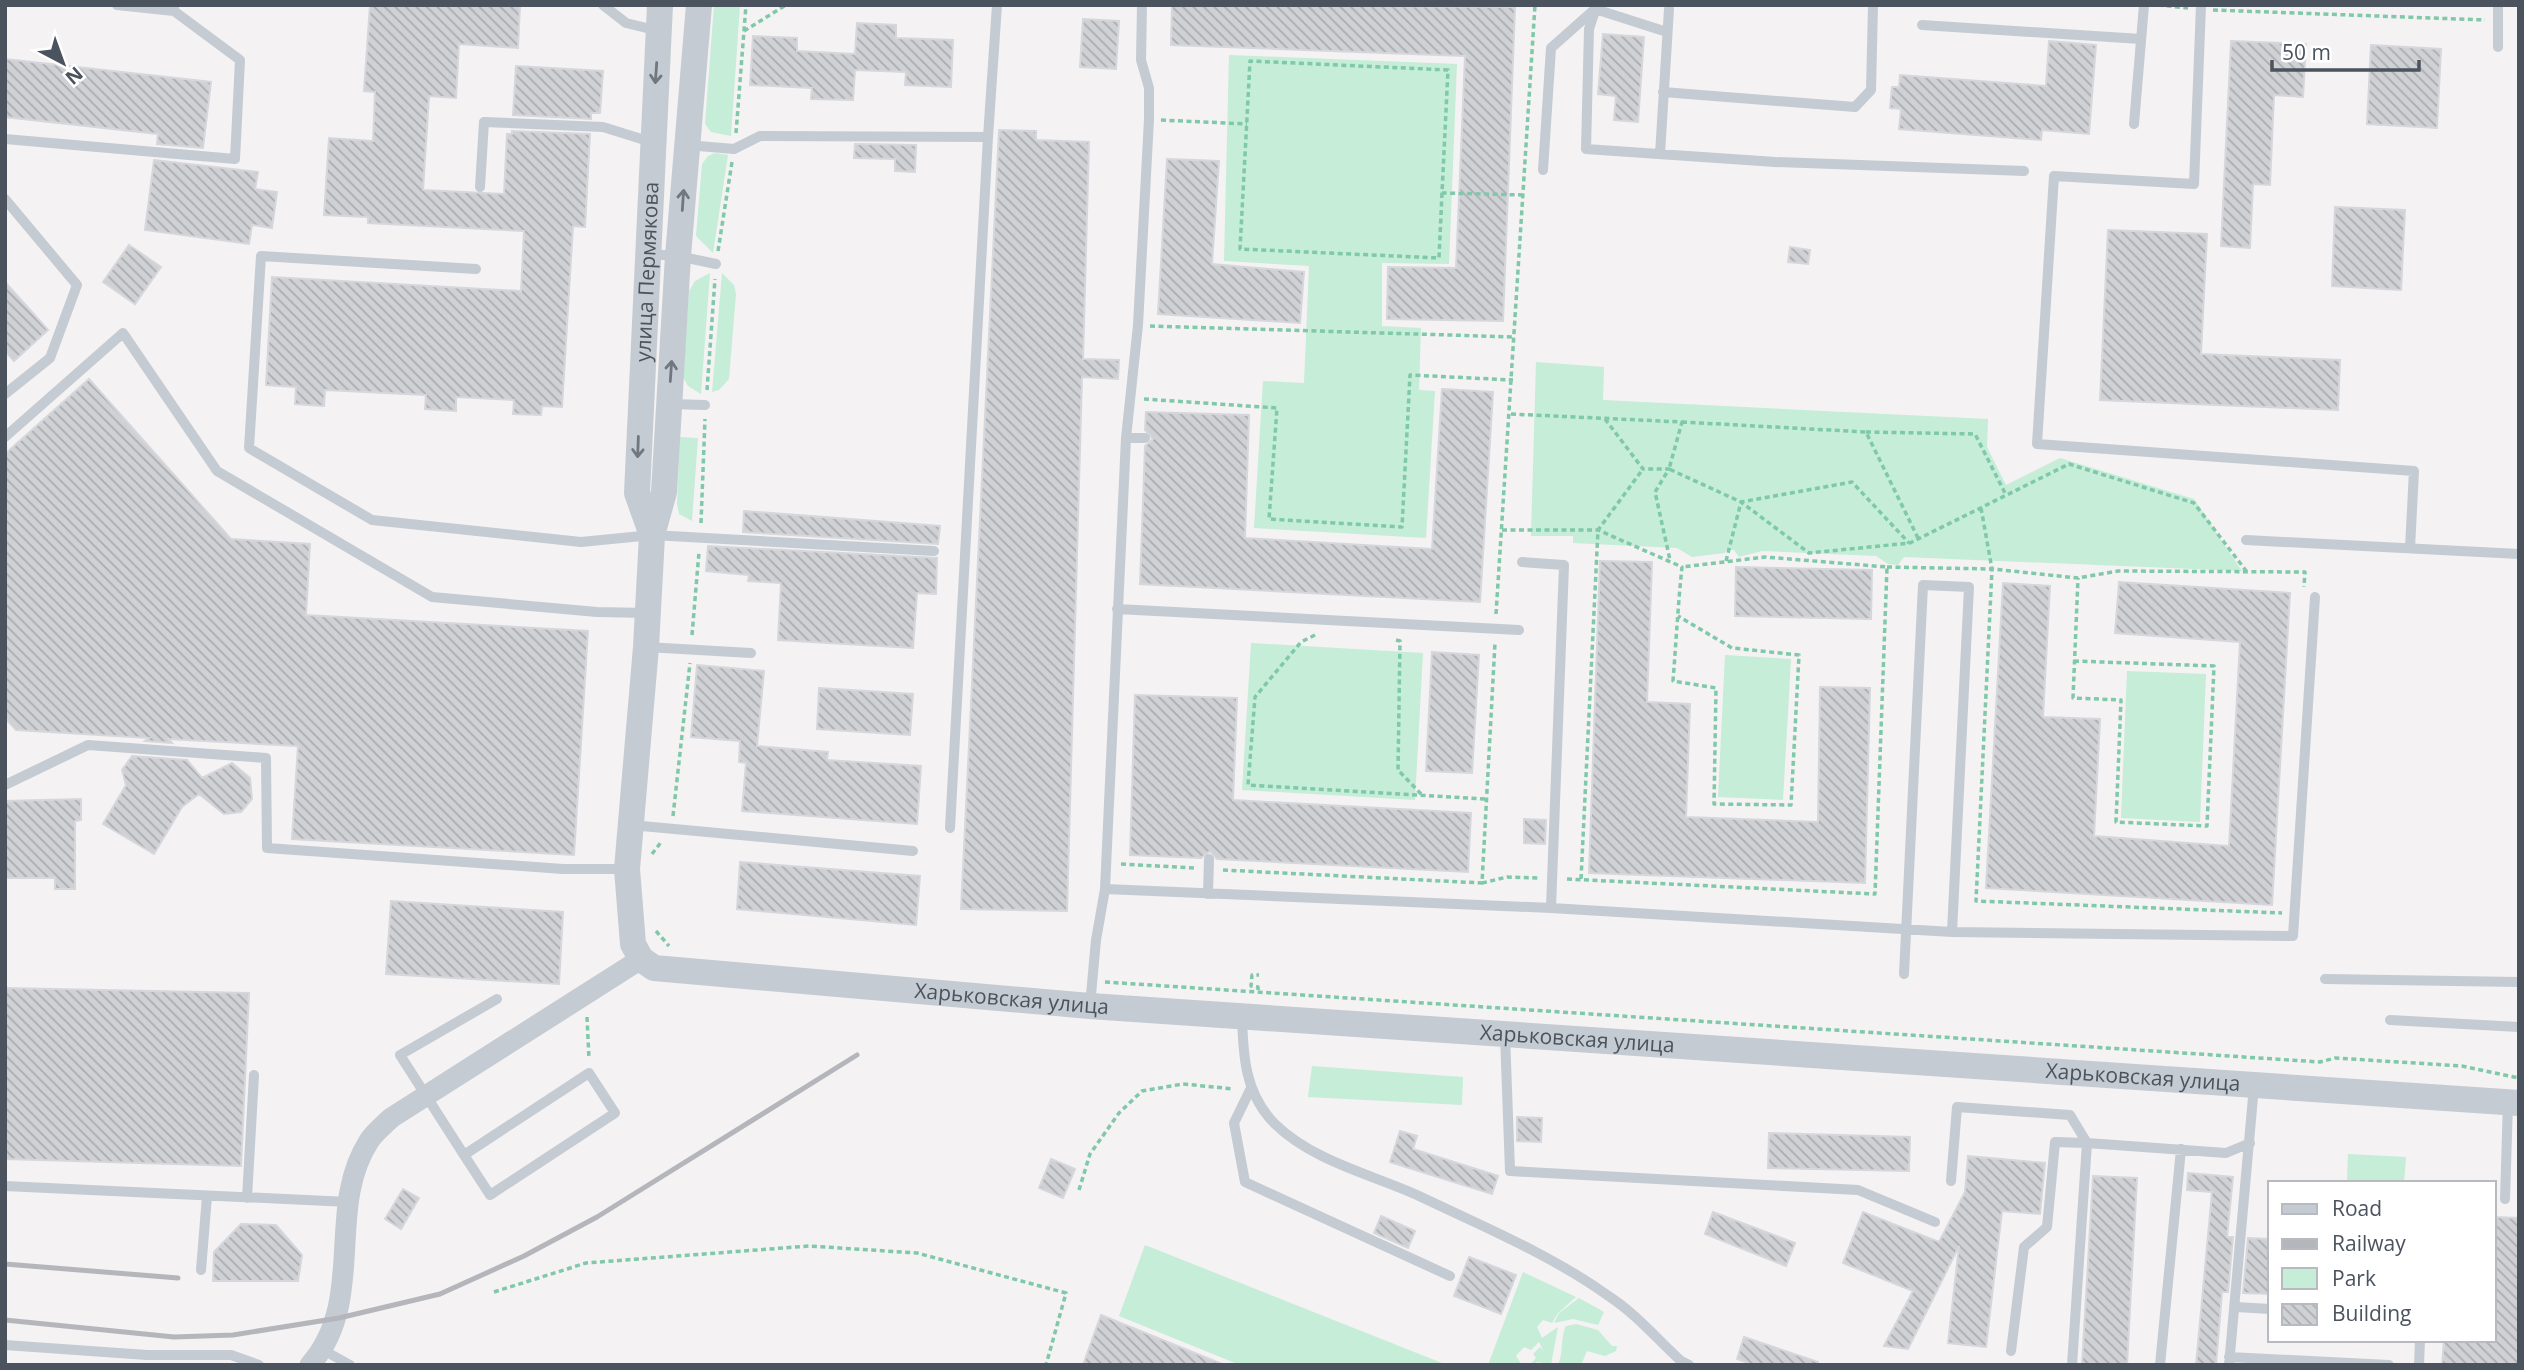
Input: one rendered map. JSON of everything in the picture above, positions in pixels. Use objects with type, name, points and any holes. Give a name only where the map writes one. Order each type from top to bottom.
[{"type":"street","name":"улица Пермякова","points":[[641,959],[633,944],[639,867],[631,825],[646,647],[652,535],[637,493],[678,256],[699,5]]},
{"type":"street","name":"улица Пермякова","points":[[655,400],[646,254],[660,18]]},
{"type":"street","name":"Харьковская улица","points":[[641,959],[654,968],[682,972],[1090,993],[1242,1016],[2254,1086],[2515,1095]]},
{"type":"street","points":[[317,1357],[339,1318],[349,1202],[355,1172],[369,1140],[391,1118],[641,959]]},
{"type":"lane","points":[[5,139],[235,159],[240,60],[174,8],[117,5]]},
{"type":"lane","points":[[603,5],[626,23],[660,18]]},
{"type":"lane","points":[[950,828],[997,5]]},
{"type":"lane","points":[[1090,993],[1105,890],[1126,438],[1138,325],[1149,119],[1149,88],[1141,60],[1142,5]]},
{"type":"lane","points":[[1663,92],[1855,107],[1871,90],[1875,21],[1873,5]]},
{"type":"lane","points":[[2134,124],[2144,5]]},
{"type":"lane","points":[[2498,5],[2498,47]]},
{"type":"lane","points":[[1595,7],[1667,32]]},
{"type":"lane","points":[[1595,7],[1589,29],[1586,149],[1775,162],[2024,171]]},
{"type":"lane","points":[[1543,170],[1551,48],[1595,7]]},
{"type":"lane","points":[[2201,7],[2194,184],[2054,176],[2036,444],[2414,471],[2410,548]]},
{"type":"lane","points":[[1660,154],[1669,9]]},
{"type":"lane","points":[[1922,25],[2141,39]]},
{"type":"lane","points":[[480,187],[484,122],[603,127],[651,142]]},
{"type":"lane","points":[[687,145],[734,149],[760,136],[988,137]]},
{"type":"lane","points":[[5,199],[77,285],[50,358],[5,394]]},
{"type":"lane","points":[[646,254],[678,256],[716,264]]},
{"type":"lane","points":[[477,268],[261,256],[249,448],[372,520],[581,542],[652,535],[934,551]]},
{"type":"lane","points":[[5,438],[123,334],[217,471],[432,597],[597,612],[648,613]]},
{"type":"lane","points":[[655,400],[705,405]]},
{"type":"lane","points":[[1126,438],[1145,439]]},
{"type":"lane","points":[[2246,540],[2519,554]]},
{"type":"lane","points":[[1522,562],[1564,565],[1550,908]]},
{"type":"lane","points":[[1905,974],[1923,585],[1969,587],[1952,932]]},
{"type":"lane","points":[[1105,890],[1550,908],[1952,932],[2293,936],[2315,597]]},
{"type":"lane","points":[[1117,609],[1520,630]]},
{"type":"lane","points":[[646,647],[751,653]]},
{"type":"lane","points":[[5,785],[88,745],[266,758],[267,848],[563,869],[639,867]]},
{"type":"lane","points":[[631,825],[913,851]]},
{"type":"lane","points":[[1208,894],[1209,864]]},
{"type":"lane","points":[[2325,979],[2519,982]]},
{"type":"lane","points":[[464,1155],[589,1073],[615,1113],[490,1195],[464,1155],[426,1096],[400,1055],[497,999]]},
{"type":"lane","points":[[1242,1016],[1243,1055],[1250,1090],[1274,1123],[1305,1148],[1415,1195],[1539,1256],[1611,1297],[1681,1361],[1689,1365]]},
{"type":"lane","points":[[2390,1020],[2519,1027]]},
{"type":"lane","points":[[1505,1035],[1510,1171],[1858,1190],[1935,1222]]},
{"type":"lane","points":[[247,1198],[254,1075]]},
{"type":"lane","points":[[2254,1086],[2229,1361],[2389,1365]]},
{"type":"lane","points":[[1250,1090],[1234,1123],[1245,1182],[1450,1276]]},
{"type":"lane","points":[[2505,1199],[2515,1095]]},
{"type":"lane","points":[[1951,1181],[1958,1107],[2070,1115],[2087,1143],[2072,1365]]},
{"type":"lane","points":[[2011,1351],[2024,1247],[2047,1227],[2055,1142],[2226,1153],[2250,1143]]},
{"type":"lane","points":[[2160,1365],[2180,1149]]},
{"type":"lane","points":[[5,1186],[349,1202]]},
{"type":"lane","points":[[201,1270],[207,1196]]},
{"type":"lane","points":[[2236,1307],[2268,1309]]},
{"type":"lane","points":[[2419,1365],[2420,1342]]},
{"type":"lane","points":[[5,1345],[147,1355],[231,1355],[259,1365]]},
{"type":"lane","points":[[317,1357],[350,1365]]},
{"type":"path","points":[[639,867],[672,830],[700,537],[705,405],[716,264],[734,149],[746,5]]},
{"type":"path","points":[[744,31],[786,5]]},
{"type":"path","points":[[1482,883],[1495,629],[1516,337],[1535,5]]},
{"type":"path","points":[[2155,5],[2497,21]]},
{"type":"path","points":[[1250,61],[1448,70],[1442,192],[1439,258],[1241,249],[1250,61]]},
{"type":"path","points":[[1149,119],[1247,124]]},
{"type":"path","points":[[1442,192],[1524,195]]},
{"type":"path","points":[[1138,325],[1516,337]]},
{"type":"path","points":[[1141,399],[1277,408],[1269,519],[1402,527],[1410,375],[1513,380]]},
{"type":"path","points":[[1511,414],[1866,432],[1975,434],[2006,495]]},
{"type":"path","points":[[1605,419],[1643,469]]},
{"type":"path","points":[[1671,562],[1655,492],[1670,470],[1682,422]]},
{"type":"path","points":[[1866,432],[1919,538]]},
{"type":"path","points":[[1643,469],[1670,470],[1741,502],[1809,553],[1909,543],[2069,464],[2194,503],[2247,572]]},
{"type":"path","points":[[1581,879],[1598,530],[1643,469]]},
{"type":"path","points":[[1741,502],[1852,482],[1909,543]]},
{"type":"path","points":[[1726,562],[1741,502]]},
{"type":"path","points":[[1981,508],[1992,569],[1976,901],[2285,913]]},
{"type":"path","points":[[1502,530],[1598,530],[1682,567],[1765,557],[1887,567],[1992,569],[2078,578],[2118,571],[2305,572],[2303,600]]},
{"type":"path","points":[[1678,616],[1732,648],[1798,655],[1791,804],[1714,804],[1716,688],[1673,681],[1678,616],[1682,567]]},
{"type":"path","points":[[1116,864],[1209,864],[1482,883],[1507,877],[1552,878],[1875,894],[1887,567]]},
{"type":"path","points":[[2074,661],[2214,666],[2207,826],[2116,822],[2121,700],[2073,698],[2074,661],[2078,578]]},
{"type":"path","points":[[1343,621],[1301,642],[1255,697],[1248,785],[1486,799]]},
{"type":"path","points":[[1389,637],[1400,641],[1398,770],[1422,795]]},
{"type":"path","points":[[653,922],[669,946],[679,951]]},
{"type":"path","points":[[1258,990],[1258,987],[1251,986],[1252,975],[1259,975]]},
{"type":"path","points":[[1090,993],[1258,990],[2285,1060],[2320,1062],[2334,1058],[2462,1066],[2515,1095]]},
{"type":"path","points":[[587,1012],[589,1073]]},
{"type":"path","points":[[1079,1190],[1090,1154],[1119,1113],[1142,1091],[1183,1084],[1250,1090]]},
{"type":"path","points":[[494,1292],[586,1263],[809,1246],[917,1253],[1066,1293],[1046,1365]]},
{"type":"green space","points":[[714,5],[740,5],[731,136],[711,132],[705,124]]},
{"type":"green space","points":[[1229,55],[1457,64],[1449,264],[1382,263],[1382,326],[1421,328],[1419,390],[1435,391],[1426,538],[1254,528],[1263,381],[1304,383],[1309,266],[1224,261]]},
{"type":"green space","points":[[715,153],[728,155],[713,253],[696,236],[702,164],[708,156]]},
{"type":"green space","points":[[710,273],[701,394],[688,386],[683,377],[689,291],[695,281]]},
{"type":"green space","points":[[722,273],[734,285],[736,294],[729,379],[719,390],[712,392]]},
{"type":"green space","points":[[1536,362],[1604,367],[1603,400],[1988,419],[1987,447],[2006,485],[2060,458],[2194,499],[2242,571],[1904,557],[1898,565],[1888,564],[1876,556],[1762,551],[1739,557],[1734,550],[1692,557],[1677,548],[1573,543],[1573,536],[1531,536]]},
{"type":"green space","points":[[680,437],[698,438],[692,521],[679,514],[677,504]]},
{"type":"green space","points":[[1251,643],[1423,653],[1415,800],[1242,790]]},
{"type":"green space","points":[[1725,655],[1791,659],[1783,800],[1718,797]]},
{"type":"green space","points":[[2127,671],[2206,674],[2200,822],[2121,818]]},
{"type":"green space","points":[[1312,1066],[1463,1077],[1462,1105],[1308,1097]]},
{"type":"green space","points":[[2348,1154],[2406,1157],[2404,1181],[2347,1180]]},
{"type":"green space","points":[[1145,1245],[1447,1365],[1240,1365],[1119,1316]]},
{"type":"green space","points":[[1523,1272],[1576,1297],[1558,1313],[1552,1323],[1543,1320],[1537,1327],[1542,1338],[1558,1327],[1551,1365],[1538,1362],[1530,1365],[1536,1358],[1533,1354],[1540,1347],[1544,1352],[1539,1342],[1531,1350],[1524,1347],[1516,1356],[1522,1365],[1488,1365]]},
{"type":"green space","points":[[1579,1298],[1604,1312],[1598,1325],[1573,1319],[1554,1323],[1559,1313]]},
{"type":"green space","points":[[1576,1324],[1598,1330],[1612,1346],[1617,1346],[1616,1351],[1605,1356],[1587,1351],[1581,1365],[1558,1365],[1566,1326]]},
{"type":"building","points":[[370,5],[520,5],[518,48],[459,44],[456,98],[429,96],[423,190],[504,194],[507,134],[512,134],[512,131],[590,134],[585,227],[573,226],[562,407],[542,406],[541,415],[513,414],[514,400],[456,397],[456,411],[425,409],[426,395],[325,390],[324,406],[295,404],[296,387],[266,385],[272,277],[521,291],[524,231],[368,223],[368,217],[324,215],[329,138],[373,141],[375,92],[364,91]]},
{"type":"building","points":[[1172,5],[1515,7],[1503,321],[1387,319],[1388,267],[1456,268],[1465,56],[1171,45]]},
{"type":"building","points":[[1083,19],[1119,21],[1116,69],[1080,67]]},
{"type":"building","points":[[857,23],[896,25],[896,38],[953,40],[951,87],[905,85],[906,72],[855,70],[853,100],[811,99],[812,88],[750,85],[753,36],[797,38],[797,51],[855,54]]},
{"type":"building","points":[[1603,34],[1644,37],[1638,122],[1614,120],[1616,96],[1598,94]]},
{"type":"building","points":[[2049,41],[2096,45],[2089,134],[2042,130],[2041,140],[1899,129],[1901,109],[1890,108],[1892,87],[1899,87],[1900,75],[2046,86]]},
{"type":"building","points":[[2231,41],[2306,44],[2303,97],[2274,95],[2270,185],[2253,184],[2250,248],[2221,246]]},
{"type":"building","points":[[2371,45],[2441,49],[2437,128],[2367,124]]},
{"type":"building","points":[[5,59],[211,82],[203,148],[157,144],[158,134],[5,117]]},
{"type":"building","points":[[516,66],[603,71],[600,113],[591,113],[591,119],[513,115]]},
{"type":"building","points":[[999,130],[1036,131],[1036,140],[1089,142],[1083,359],[1119,360],[1118,379],[1082,377],[1067,911],[961,909]]},
{"type":"building","points":[[855,144],[916,145],[915,172],[895,171],[895,159],[854,158]]},
{"type":"building","points":[[1167,159],[1219,161],[1212,264],[1304,272],[1300,323],[1158,314]]},
{"type":"building","points":[[154,160],[258,172],[255,189],[277,192],[272,228],[252,225],[249,244],[145,230]]},
{"type":"building","points":[[2335,207],[2405,210],[2401,290],[2332,286]]},
{"type":"building","points":[[2108,230],[2207,234],[2201,354],[2340,360],[2338,410],[2100,400]]},
{"type":"building","points":[[129,245],[161,267],[135,304],[103,282]]},
{"type":"building","points":[[1790,247],[1810,250],[1808,264],[1788,262]]},
{"type":"building","points":[[5,282],[48,330],[14,361],[5,351]]},
{"type":"building","points":[[89,379],[231,539],[310,544],[306,615],[588,631],[574,855],[292,839],[298,746],[168,739],[172,743],[145,741],[149,738],[16,730],[5,718],[5,454]]},
{"type":"building","points":[[1442,389],[1493,392],[1480,602],[1140,584],[1145,446],[1153,439],[1145,430],[1146,412],[1249,415],[1245,538],[1432,549]]},
{"type":"building","points":[[744,511],[940,526],[938,544],[743,532]]},
{"type":"building","points":[[708,546],[937,558],[936,594],[917,593],[913,648],[778,640],[781,583],[748,581],[749,575],[706,571]]},
{"type":"building","points":[[1600,561],[1652,562],[1647,702],[1690,704],[1686,817],[1818,822],[1820,687],[1870,688],[1865,883],[1589,873]]},
{"type":"building","points":[[1736,567],[1872,570],[1871,619],[1735,616]]},
{"type":"building","points":[[2119,582],[2290,593],[2272,905],[1986,888],[2003,583],[2050,586],[2043,717],[2100,719],[2094,836],[2229,846],[2240,642],[2115,633]]},
{"type":"building","points":[[1432,652],[1479,655],[1472,773],[1426,771]]},
{"type":"building","points":[[697,665],[764,671],[757,746],[828,752],[827,760],[921,766],[917,824],[742,811],[746,763],[739,762],[740,741],[691,737]]},
{"type":"building","points":[[819,688],[913,694],[910,735],[817,729]]},
{"type":"building","points":[[1135,695],[1237,698],[1233,800],[1471,813],[1468,872],[1217,859],[1210,851],[1201,858],[1130,855]]},
{"type":"building","points":[[132,756],[187,760],[202,778],[232,763],[250,778],[252,799],[241,812],[224,814],[199,794],[182,807],[154,854],[103,824],[126,785],[122,770]]},
{"type":"building","points":[[81,799],[81,820],[75,821],[75,889],[55,889],[55,878],[5,878],[5,801]]},
{"type":"building","points":[[1524,819],[1546,820],[1545,844],[1524,843]]},
{"type":"building","points":[[740,862],[920,876],[916,925],[737,909]]},
{"type":"building","points":[[391,901],[563,912],[559,984],[386,974]]},
{"type":"building","points":[[5,988],[249,993],[241,1166],[5,1159]]},
{"type":"building","points":[[1517,1117],[1542,1118],[1541,1142],[1517,1141]]},
{"type":"building","points":[[1400,1131],[1417,1136],[1413,1149],[1498,1176],[1492,1194],[1390,1162]]},
{"type":"building","points":[[1769,1133],[1910,1137],[1909,1171],[1768,1168]]},
{"type":"building","points":[[1968,1156],[2045,1163],[2040,1214],[2002,1211],[1986,1347],[1948,1343],[1959,1246],[1908,1349],[1884,1346],[1913,1291],[1843,1263],[1863,1212],[1939,1242],[1965,1192]]},
{"type":"building","points":[[1051,1159],[1075,1169],[1063,1198],[1039,1188]]},
{"type":"building","points":[[2188,1173],[2233,1177],[2227,1237],[2233,1237],[2228,1292],[2222,1292],[2216,1365],[2196,1365],[2212,1192],[2187,1190]]},
{"type":"building","points":[[2093,1176],[2137,1178],[2127,1365],[2082,1365]]},
{"type":"building","points":[[403,1189],[419,1198],[401,1229],[385,1219]]},
{"type":"building","points":[[1713,1212],[1795,1243],[1786,1266],[1705,1234]]},
{"type":"building","points":[[1381,1216],[1415,1231],[1408,1248],[1374,1233]]},
{"type":"building","points":[[2496,1217],[2519,1218],[2519,1365],[2442,1365],[2444,1342],[2496,1342]]},
{"type":"building","points":[[241,1224],[276,1225],[302,1255],[298,1281],[213,1281],[214,1252]]},
{"type":"building","points":[[2248,1238],[2268,1239],[2268,1294],[2243,1293]]},
{"type":"building","points":[[1469,1257],[1516,1275],[1501,1314],[1454,1296]]},
{"type":"building","points":[[1101,1315],[1222,1364],[1222,1365],[1083,1365]]},
{"type":"building","points":[[1744,1337],[1818,1362],[1818,1365],[1753,1365],[1737,1359]]},
{"type":"railway","points":[[5,1320],[174,1337],[233,1335],[339,1318],[440,1294],[524,1256],[597,1217],[857,1055]]},
{"type":"railway","points":[[5,1264],[178,1278]]}]
